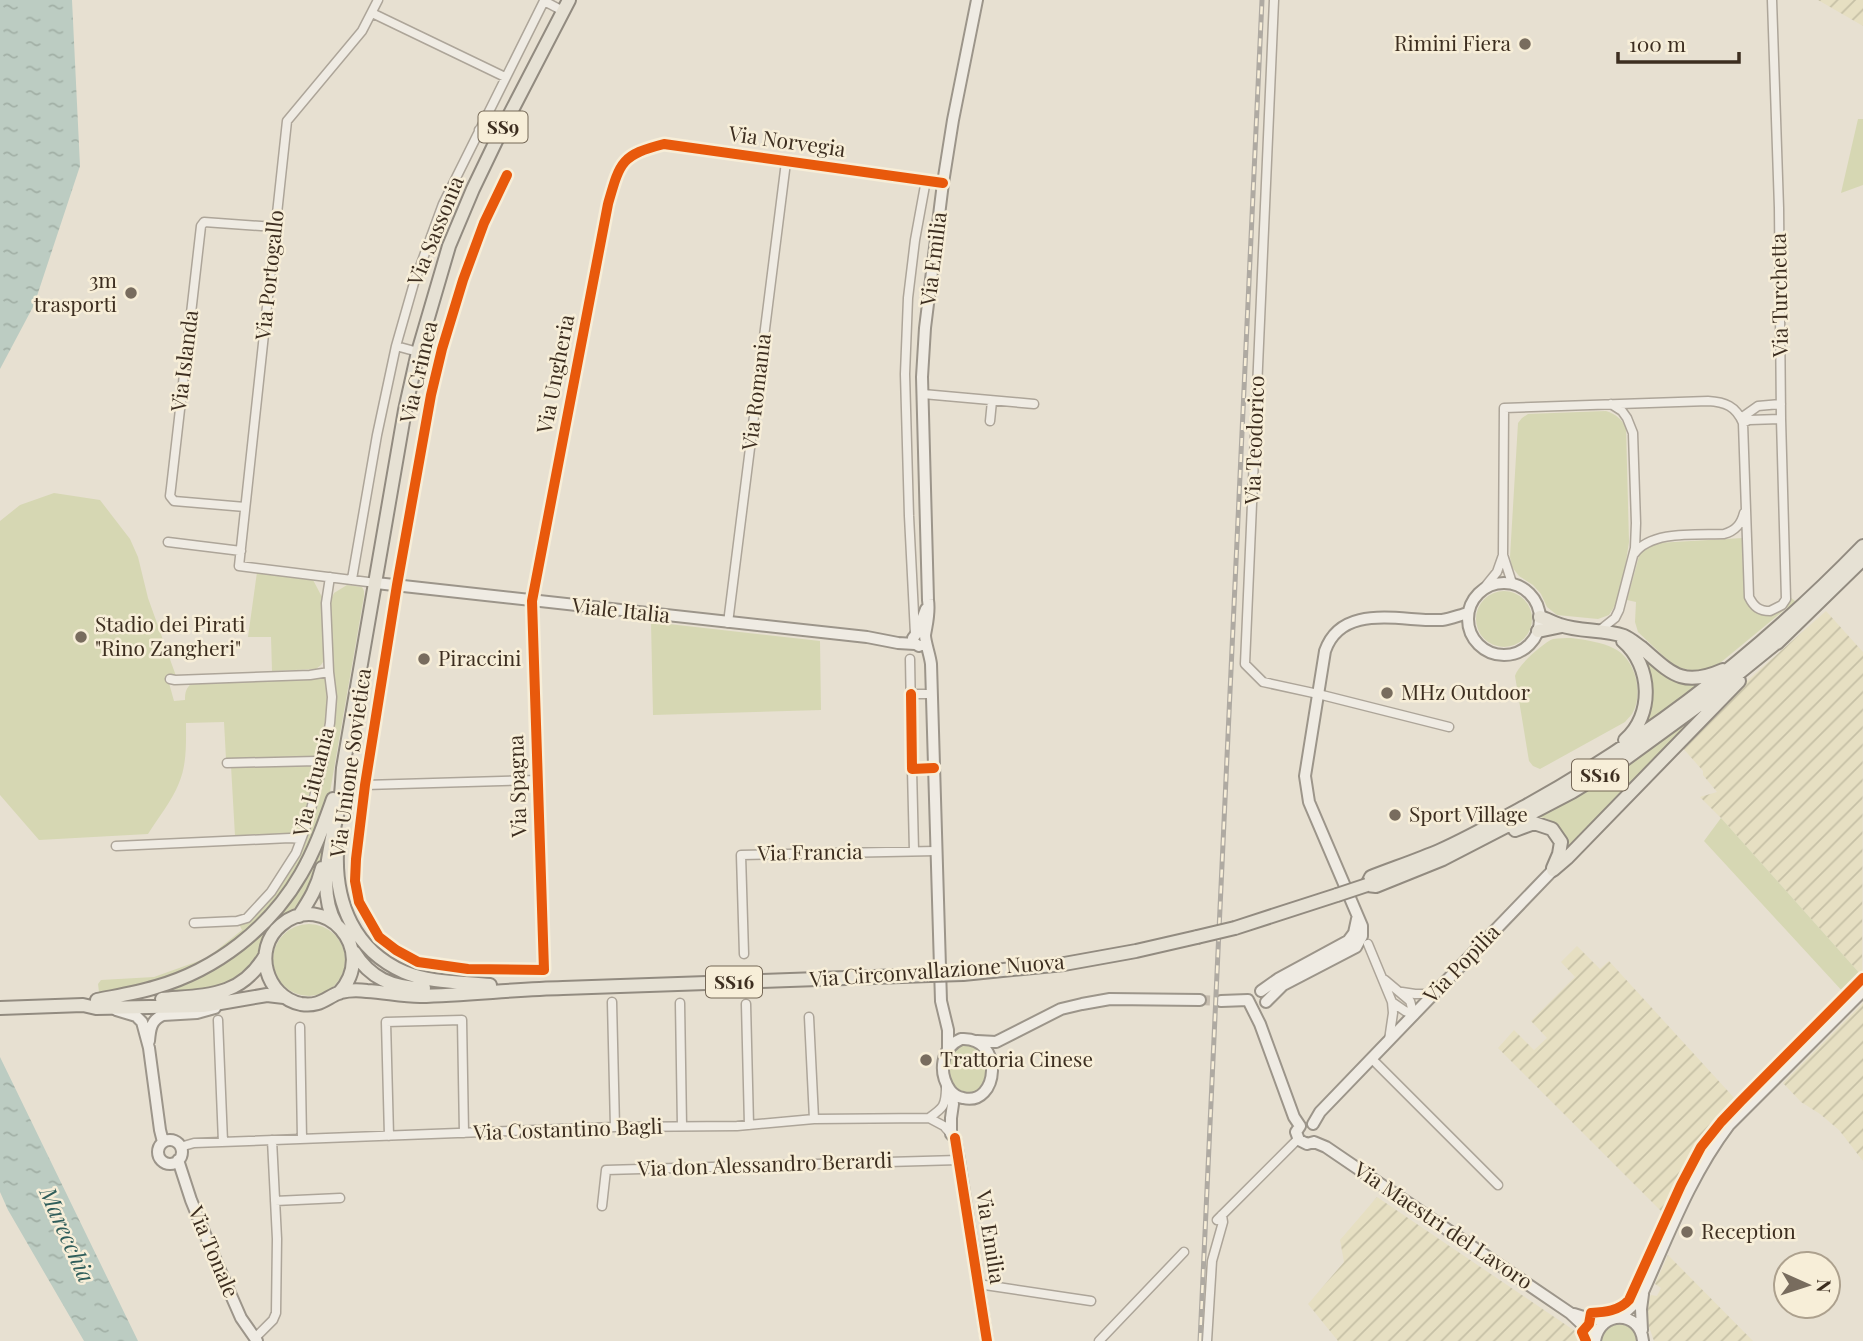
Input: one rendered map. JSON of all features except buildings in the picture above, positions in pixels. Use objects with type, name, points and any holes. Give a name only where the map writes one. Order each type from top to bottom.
[{"type":"main road","name":"Via Emilia","points":[[948,1048],[948,1030],[941,1001],[931,669],[929,648],[919,639],[928,628],[923,360],[943,183],[977,0]]},
{"type":"main road","name":"SS9","points":[[299,916],[311,899],[323,866],[343,768],[405,410],[418,352],[449,246],[497,139],[566,6]]},
{"type":"main road","name":"SS16","points":[[1778,635],[1863,546]]},
{"type":"main road","name":"SS16","points":[[1778,635],[1863,559]]},
{"type":"main road","name":"Viale Italia","points":[[376,583],[728,623],[867,637],[919,639]]},
{"type":"main road","points":[[1512,583],[1532,596],[1538,605],[1540,617],[1533,641],[1515,654],[1503,656],[1483,649],[1475,641],[1469,631],[1468,613],[1477,595],[1485,588],[1493,584],[1512,583]]},
{"type":"main road","points":[[1221,1001],[1249,1003],[1257,1009],[1263,1000],[1283,985],[1356,947],[1362,936],[1362,926],[1306,791],[1305,776],[1328,641],[1349,622],[1369,619],[1444,620],[1468,613]]},
{"type":"main road","points":[[1540,617],[1562,626],[1625,636],[1676,676],[1699,677],[1717,673],[1736,664]]},
{"type":"main road","points":[[1444,620],[1469,631]]},
{"type":"main road","points":[[1538,631],[1562,626]]},
{"type":"main road","points":[[1569,782],[1633,733],[1645,702],[1644,674],[1639,662],[1630,647],[1615,634]]},
{"type":"main road","points":[[1553,870],[1778,635]]},
{"type":"main road","name":"Via Circonvallazione Nuova","points":[[1367,885],[1371,877],[1441,850],[1569,782],[1618,751],[1778,635]]},
{"type":"main road","name":"Via Circonvallazione Nuova","points":[[339,993],[368,991],[418,996],[539,989],[963,974],[1064,964],[1136,951],[1235,928],[1367,885],[1376,886],[1443,859],[1572,792],[1621,762],[1702,703],[1778,635]]},
{"type":"main road","points":[[337,799],[338,883],[344,908],[355,932],[387,962],[404,972],[435,979],[490,985]]},
{"type":"main road","points":[[97,1000],[157,987],[184,978],[244,941],[278,907],[303,871],[337,799]]},
{"type":"main road","name":"SS9","points":[[336,924],[327,902],[326,883],[337,799]]},
{"type":"main road","points":[[1443,859],[1483,846],[1534,823],[1552,829],[1561,842],[1553,870]]},
{"type":"main road","name":"Via Popilia","points":[[1313,1124],[1320,1112],[1553,870]]},
{"type":"main road","points":[[299,916],[318,916],[336,924]]},
{"type":"main road","name":"SS16","points":[[83,1005],[97,1000],[133,1002],[218,993],[246,980],[256,970],[275,932],[281,925],[299,916]]},
{"type":"main road","name":"SS16","points":[[336,924],[343,930],[353,950]]},
{"type":"main road","points":[[339,993],[352,971],[353,950]]},
{"type":"main road","name":"Via Circonvallazione Nuova","points":[[353,950],[362,965],[373,975],[392,984],[417,988],[490,985],[539,989]]},
{"type":"main road","points":[[265,955],[268,975],[273,986],[284,997]]},
{"type":"main road","points":[[1594,1341],[1604,1323],[1617,1318],[1633,1305],[1643,1292],[1693,1180],[1712,1147],[1729,1125],[1863,991]]},
{"type":"main road","points":[[1263,1000],[1252,992],[1249,1003],[1300,1126]]},
{"type":"main road","name":"SS16","points":[[0,1007],[203,1006],[267,995],[311,1004],[321,1003],[339,993]]},
{"type":"main road","points":[[1014,1034],[995,1056],[991,1081],[983,1094],[970,1099],[953,1094],[947,1084],[943,1062],[948,1048],[961,1039],[996,1042],[1060,1009],[1110,999],[1200,1000]]},
{"type":"main road","points":[[1263,1000],[1264,1034]]},
{"type":"main road","points":[[149,1048],[151,1026],[158,1017],[197,1013],[213,1009],[225,1002]]},
{"type":"main road","points":[[111,1007],[139,1018],[144,1027],[163,1142],[158,1151],[162,1161],[172,1164],[181,1154],[180,1147],[173,1140],[163,1142]]},
{"type":"main road","points":[[943,1011],[952,1024],[983,1045],[992,1065]]},
{"type":"main road","name":"Via Emilia","points":[[947,1084],[953,1104],[953,1136],[987,1341]]},
{"type":"main road","name":"Via Emilia","points":[[953,1136],[958,1133],[961,1110],[970,1099]]},
{"type":"main road","points":[[1306,1123],[1313,1124],[1318,1133],[1314,1142],[1302,1143],[1296,1132],[1306,1123]]},
{"type":"main road","name":"Via Maestri del Lavoro","points":[[1314,1142],[1326,1147],[1570,1313],[1586,1328],[1594,1341]]},
{"type":"main road","name":"Via Tonale","points":[[178,1160],[216,1261],[241,1318],[256,1339]]},
{"type":"main road","points":[[1643,1292],[1640,1309],[1643,1338]]},
{"type":"main road","name":"Via Maestri del Lavoro","points":[[1570,1313],[1590,1319],[1617,1318]]},
{"type":"main road","points":[[1617,1318],[1635,1323],[1643,1338]]},
{"type":"street","name":"Via Portogallo","points":[[330,577],[239,566],[287,121],[362,31],[379,0]]},
{"type":"street","name":"Via Teodorico","points":[[1274,0],[1245,664],[1263,682],[1449,727]]},
{"type":"street","name":"Via Turchetta","points":[[1746,507],[1749,597],[1752,604],[1763,611],[1776,610],[1786,599],[1787,591],[1772,0]]},
{"type":"street","name":"Via Sassonia","points":[[352,579],[377,435],[396,346],[414,283],[443,204],[544,1],[566,6]]},
{"type":"street","points":[[372,13],[505,77]]},
{"type":"street","points":[[479,130],[497,139]]},
{"type":"street","name":"Via Norvegia","points":[[628,157],[664,144],[943,183]]},
{"type":"street","name":"Via Ungheria","points":[[532,601],[608,204],[617,174],[628,157]]},
{"type":"street","name":"Via Romania","points":[[728,623],[786,162]]},
{"type":"street","name":"Via Crimea","points":[[397,585],[431,395],[442,349],[484,223],[507,175]]},
{"type":"street","points":[[919,639],[912,575],[906,360],[908,298],[926,180]]},
{"type":"street","name":"Via Islanda","points":[[245,507],[174,501],[170,496],[170,488],[201,226],[204,222],[275,227]]},
{"type":"street","points":[[396,346],[418,352]]},
{"type":"street","points":[[906,360],[923,360]]},
{"type":"street","points":[[923,394],[1034,404]]},
{"type":"street","points":[[990,421],[992,401]]},
{"type":"street","points":[[1512,583],[1503,555],[1504,408],[1708,401],[1721,402],[1735,409],[1742,420],[1746,507],[1742,520],[1733,531],[1724,534],[1660,537],[1646,542],[1633,555]]},
{"type":"street","points":[[1600,630],[1615,618],[1619,610],[1633,555],[1636,523],[1633,433],[1622,411],[1611,404]]},
{"type":"street","points":[[1742,420],[1758,406],[1781,404]]},
{"type":"street","points":[[1742,420],[1781,419]]},
{"type":"street","points":[[168,542],[241,551]]},
{"type":"street","points":[[1485,588],[1497,572],[1503,555]]},
{"type":"street","points":[[912,575],[928,574]]},
{"type":"street","points":[[330,577],[376,583]]},
{"type":"street","name":"Via Lituania","points":[[194,923],[247,918],[271,891],[296,853],[308,821],[330,723],[332,697],[326,603],[330,577]]},
{"type":"street","name":"Via Unione Sovietica","points":[[397,585],[356,859],[355,881],[359,902],[379,937],[418,962],[468,969],[544,970]]},
{"type":"street","name":"Via Spagna","points":[[532,601],[544,970]]},
{"type":"street","points":[[910,659],[914,851]]},
{"type":"street","points":[[170,679],[310,675],[329,672]]},
{"type":"street","points":[[911,694],[932,694]]},
{"type":"street","points":[[227,763],[323,762]]},
{"type":"street","points":[[912,769],[934,768]]},
{"type":"street","points":[[365,785],[536,780]]},
{"type":"street","points":[[116,846],[301,839]]},
{"type":"street","name":"Via Francia","points":[[744,954],[741,855],[936,851]]},
{"type":"street","points":[[1368,944],[1392,1002],[1394,1013],[1389,1040]]},
{"type":"street","points":[[1383,978],[1410,1001],[1414,1015]]},
{"type":"street","points":[[1401,992],[1434,994]]},
{"type":"street","points":[[612,1002],[615,1127]]},
{"type":"street","points":[[1392,1002],[1414,1015]]},
{"type":"street","points":[[680,1003],[682,1126]]},
{"type":"street","points":[[746,1004],[749,1125]]},
{"type":"street","points":[[809,1017],[814,1119]]},
{"type":"street","points":[[218,1020],[223,1142]]},
{"type":"street","points":[[389,1136],[386,1022],[462,1020],[464,1133]]},
{"type":"street","points":[[300,1027],[302,1139]]},
{"type":"street","points":[[1371,1059],[1498,1185]]},
{"type":"street","points":[[947,1084],[943,1108],[929,1118],[944,1126],[953,1136]]},
{"type":"street","name":"Via Costantino Bagli","points":[[180,1147],[194,1143],[615,1127],[749,1125],[814,1119],[929,1118]]},
{"type":"street","points":[[1207,1341],[1212,1261],[1223,1222],[1219,1217],[1298,1139]]},
{"type":"street","points":[[256,1339],[276,1313],[272,1140]]},
{"type":"street","name":"Via don Alessandro Berardi","points":[[602,1206],[606,1170],[959,1160]]},
{"type":"street","points":[[275,1201],[340,1198]]},
{"type":"street","points":[[1099,1341],[1184,1252]]},
{"type":"street","points":[[978,1284],[1091,1301]]},
{"type":"shaded area","points":[[1818,0],[1863,0],[1863,26]]},
{"type":"shaded area","points":[[1826,611],[1863,652],[1862,976],[1700,797],[1717,792],[1681,746],[1720,705]]},
{"type":"shaded area","points":[[1577,946],[1600,969],[1609,961],[1737,1101],[1715,1124],[1689,1159],[1663,1213],[1498,1048],[1514,1030],[1534,1050],[1547,1038],[1531,1021],[1575,977],[1561,962]]},
{"type":"shaded area","points":[[1863,1003],[1863,1161],[1839,1130],[1801,1102],[1783,1083]]},
{"type":"shaded area","points":[[1377,1197],[1578,1333],[1582,1341],[1338,1341],[1308,1304],[1344,1262],[1340,1240]]},
{"type":"shaded area","points":[[1668,1255],[1753,1341],[1654,1341],[1647,1321],[1647,1303],[1651,1295],[1657,1296],[1661,1288],[1655,1284]]},
{"type":"green space","points":[[1858,119],[1863,119],[1863,185],[1841,193]]},
{"type":"green space","points":[[1606,411],[1618,417],[1626,427],[1629,542],[1625,568],[1616,604],[1609,615],[1598,619],[1557,615],[1547,607],[1533,585],[1519,576],[1512,567],[1510,557],[1518,423],[1528,414]]},
{"type":"green space","name":"Stadio dei Pirati \"Rino Zangheri\"","points":[[54,493],[100,500],[130,539],[176,676],[171,677],[169,683],[174,701],[185,700],[186,690],[192,683],[323,678],[326,680],[328,709],[321,751],[314,757],[226,759],[224,722],[186,723],[186,753],[182,776],[173,796],[148,834],[39,840],[0,795],[0,521],[20,505]]},
{"type":"green space","points":[[1743,538],[1744,586],[1752,608],[1760,614],[1770,615],[1783,609],[1790,597],[1796,602],[1720,663],[1699,672],[1675,667],[1638,632],[1635,622],[1636,602],[1627,600],[1639,556],[1644,549],[1657,543]]},
{"type":"green space","points":[[257,572],[312,578],[322,597],[325,659],[316,669],[272,671],[271,637],[248,637]]},
{"type":"green space","points":[[347,585],[362,587],[364,596],[330,792],[324,818],[291,887],[236,944],[161,983],[102,994],[98,984],[101,980],[154,977],[207,958],[242,930],[239,924],[250,921],[281,883],[299,853],[310,827],[335,721],[329,604],[334,593]]},
{"type":"green space","points":[[1504,591],[1515,593],[1524,599],[1530,608],[1530,630],[1524,639],[1515,645],[1504,647],[1493,645],[1484,639],[1478,630],[1476,619],[1478,608],[1484,599],[1493,593]]},
{"type":"green space","points":[[651,622],[820,641],[821,710],[653,715]]},
{"type":"green space","points":[[1571,638],[1605,645],[1622,654],[1636,678],[1636,706],[1625,722],[1540,769],[1529,761],[1515,676],[1526,661],[1549,641]]},
{"type":"green space","points":[[1643,654],[1660,673],[1673,681],[1699,686],[1643,727],[1650,683],[1641,655]]},
{"type":"green space","points":[[1700,715],[1567,853],[1560,828],[1538,815],[1622,766]]},
{"type":"green space","points":[[310,765],[317,770],[299,830],[290,834],[235,836],[231,766]]},
{"type":"green space","points":[[1721,818],[1862,976],[1844,993],[1704,841]]},
{"type":"green space","points":[[319,850],[322,850],[322,856],[314,888],[253,968],[224,988],[171,992],[171,988],[286,905],[306,879]]},
{"type":"green space","points":[[309,924],[329,930],[339,940],[345,960],[339,980],[329,990],[309,996],[289,990],[279,980],[273,960],[279,940],[289,930]]},
{"type":"green space","points":[[968,1043],[983,1053],[987,1073],[979,1090],[962,1093],[951,1081],[948,1065],[953,1050]]},
{"type":"green space","points":[[1620,1324],[1632,1330],[1637,1341],[1602,1341],[1608,1329]]},
{"type":"water","points":[[0,0],[72,0],[80,166],[34,305],[0,369]]},
{"type":"water","name":"Marecchia","points":[[0,1057],[138,1341],[84,1341],[8,1210],[0,1192]]},
{"type":"tunnel","points":[[1200,1000],[1221,1001]]},
{"type":"railway","points":[[1200,1341],[1262,0]]},
{"type":"cycle path","points":[[507,175],[484,223],[463,280],[431,395],[397,585],[356,859],[355,881],[359,902],[379,937],[418,962],[468,969],[544,970],[532,601],[608,204],[624,162],[639,152],[664,144],[943,183]]},
{"type":"cycle path","points":[[911,694],[912,769],[934,768]]},
{"type":"cycle path","points":[[1586,1341],[1582,1332],[1589,1324],[1591,1313],[1616,1309],[1629,1300],[1701,1147],[1741,1101],[1863,978]]},
{"type":"cycle path","points":[[955,1138],[987,1341]]},
{"type":"place","name":"Rimini Fiera","points":[[1525,44]]},
{"type":"place","name":"3m trasporti","points":[[131,293]]},
{"type":"place","name":"Stadio dei Pirati \"Rino Zangheri\"","points":[[81,637]]},
{"type":"place","name":"Piraccini","points":[[424,659]]},
{"type":"place","name":"MHz Outdoor","points":[[1387,693]]},
{"type":"place","name":"Sport Village","points":[[1395,815]]},
{"type":"place","name":"Trattoria Cinese","points":[[926,1060]]},
{"type":"place","name":"Reception","points":[[1687,1232]]}]
